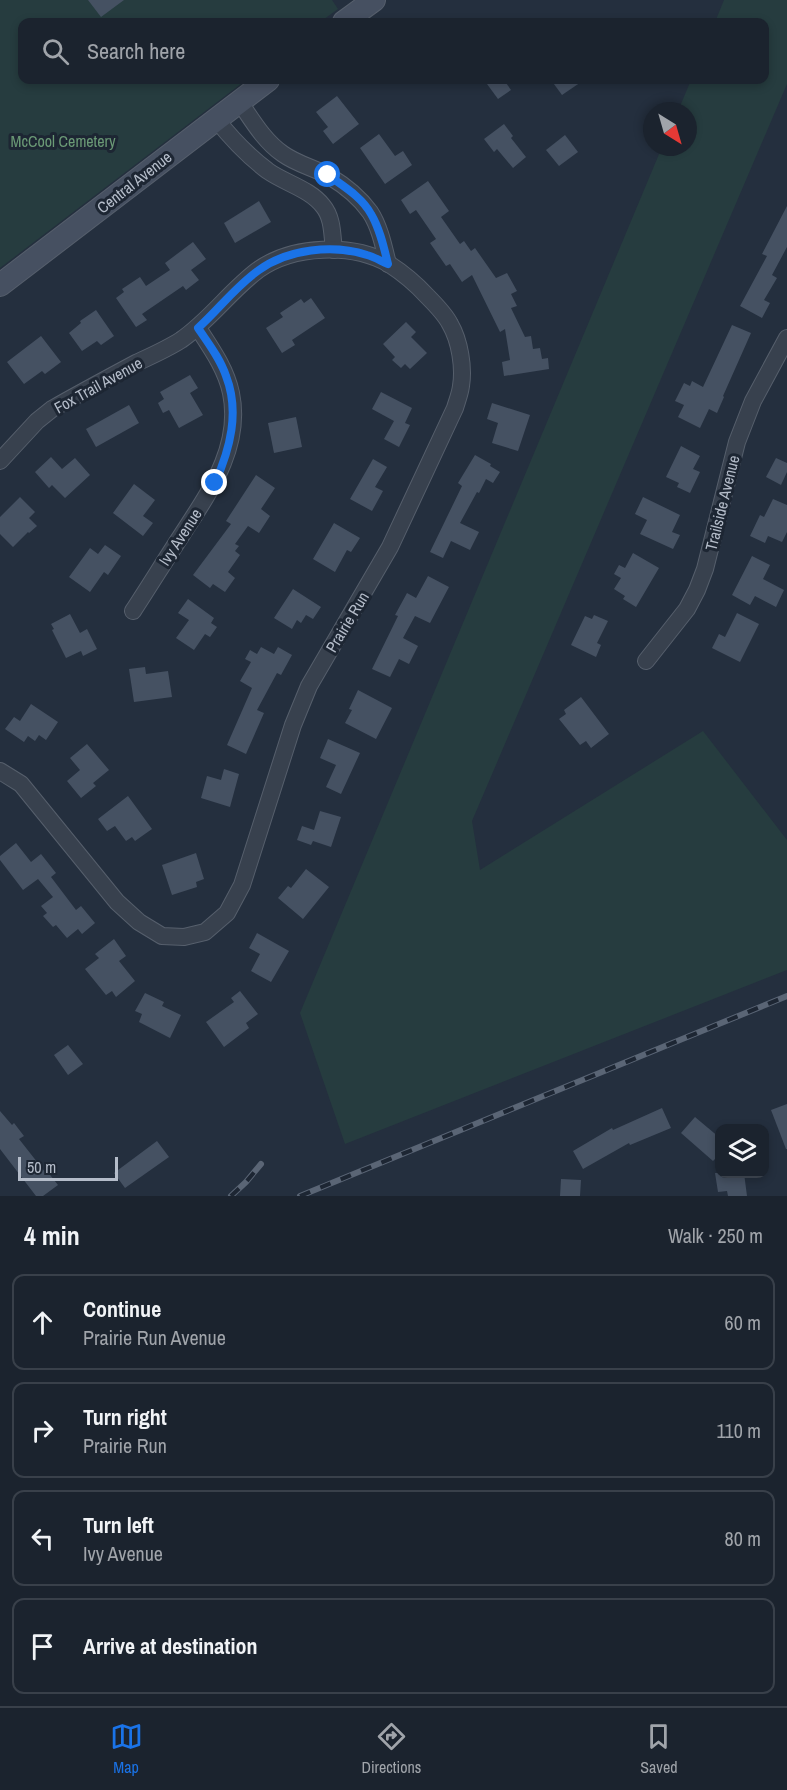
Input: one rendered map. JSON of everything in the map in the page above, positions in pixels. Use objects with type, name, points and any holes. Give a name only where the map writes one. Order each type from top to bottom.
[{"type":"street","points":[[349,18],[374,0]]},
{"type":"street","name":"Central Avenue","points":[[0,285],[262,84]]},
{"type":"street","points":[[239,101],[263,136],[281,153],[328,175],[350,190],[371,213],[388,264]]},
{"type":"street","points":[[216,119],[232,139],[268,171],[317,199],[331,221],[334,250]]},
{"type":"street","name":"Prairie Run","points":[[0,771],[21,784],[117,902],[147,927],[162,936],[184,937],[205,932],[227,913],[242,885],[293,725],[309,686],[390,547],[455,408],[461,386],[461,364],[451,324],[434,302],[412,281],[388,264],[367,255],[334,250],[306,251],[282,258],[260,269],[202,324]]},
{"type":"street","name":"Fox Trail Avenue","points":[[0,461],[52,409],[178,342],[202,324]]},
{"type":"street","name":"Ivy Avenue","points":[[133,610],[215,483],[226,458],[233,415],[231,395],[226,376],[202,324]]},
{"type":"street","name":"Trailside Avenue","points":[[646,661],[687,609],[697,590],[705,569],[737,442],[753,401],[787,338]]},
{"type":"green space","name":"McCool Cemetery","points":[[0,0],[332,0],[338,9],[326,18],[18,18],[18,84],[241,84],[0,268]]},
{"type":"green space","points":[[724,0],[787,0],[787,84],[472,821],[480,870],[703,731],[787,840],[787,970],[345,1144],[300,1013],[658,156],[697,156],[697,102],[682,102],[689,84],[769,84],[769,18],[717,18]]},
{"type":"building","points":[[88,0],[124,0],[101,17]]},
{"type":"building","points":[[487,84],[507,84],[511,90],[498,99]]},
{"type":"building","points":[[554,84],[578,84],[562,95]]},
{"type":"building","points":[[337,96],[359,124],[333,144],[323,131],[328,127],[316,112]]},
{"type":"building","points":[[504,124],[513,136],[511,138],[526,157],[513,168],[497,149],[494,152],[484,139]]},
{"type":"building","points":[[379,134],[395,156],[403,151],[412,165],[385,184],[360,148]]},
{"type":"building","points":[[565,135],[578,152],[559,166],[546,150]]},
{"type":"building","points":[[428,181],[449,211],[441,217],[460,244],[464,241],[471,251],[475,248],[496,278],[507,273],[517,291],[511,294],[517,306],[511,308],[525,337],[531,336],[533,349],[540,348],[542,359],[548,358],[549,369],[504,376],[502,362],[510,360],[505,329],[500,332],[472,275],[462,282],[450,264],[446,266],[430,243],[436,239],[416,210],[410,214],[401,200]]},
{"type":"building","points":[[259,201],[271,222],[235,243],[224,223]]},
{"type":"building","points":[[787,206],[787,247],[772,275],[777,278],[764,300],[770,303],[762,318],[740,306],[767,256],[762,254]]},
{"type":"building","points":[[193,242],[206,259],[191,270],[199,280],[186,290],[183,286],[142,314],[147,320],[136,327],[116,298],[124,292],[122,289],[140,277],[146,286],[170,270],[165,263]]},
{"type":"building","points":[[311,298],[325,318],[292,340],[295,345],[282,353],[266,328],[283,317],[280,313],[301,299],[304,303]]},
{"type":"building","points":[[96,310],[114,336],[101,345],[97,341],[82,351],[69,333],[81,323],[80,321]]},
{"type":"building","points":[[406,322],[416,332],[411,337],[427,353],[410,369],[405,364],[401,368],[392,360],[395,357],[383,344]]},
{"type":"building","points":[[732,325],[751,333],[717,413],[709,409],[700,428],[678,417],[684,405],[675,401],[684,383],[690,386],[692,381],[703,387]]},
{"type":"building","points":[[41,336],[61,362],[45,374],[42,371],[24,384],[7,362]]},
{"type":"building","points":[[190,375],[198,388],[190,393],[203,415],[179,428],[169,410],[163,413],[158,403],[164,399],[160,392]]},
{"type":"building","points":[[381,392],[412,408],[405,423],[410,425],[399,447],[384,439],[394,421],[372,409]]},
{"type":"building","points":[[492,403],[530,415],[518,451],[492,443],[498,423],[487,419]]},
{"type":"building","points":[[129,405],[139,423],[96,447],[86,429]]},
{"type":"building","points":[[296,417],[302,447],[274,453],[268,423]]},
{"type":"building","points":[[681,446],[700,456],[693,469],[700,472],[690,493],[677,487],[679,483],[666,477]]},
{"type":"building","points":[[475,455],[500,472],[493,483],[486,479],[460,523],[479,532],[470,550],[451,541],[443,558],[430,552],[462,486],[458,483]]},
{"type":"building","points":[[51,457],[62,469],[75,458],[90,475],[65,498],[52,485],[49,488],[35,472]]},
{"type":"building","points":[[776,458],[787,463],[787,472],[781,485],[766,477]]},
{"type":"building","points":[[373,459],[387,467],[375,487],[383,491],[372,511],[350,499]]},
{"type":"building","points":[[256,475],[275,488],[261,509],[270,516],[259,533],[248,526],[235,544],[239,546],[235,551],[240,555],[228,572],[235,578],[225,592],[213,584],[210,588],[193,575],[231,524],[226,521]]},
{"type":"building","points":[[134,484],[155,500],[143,516],[153,523],[143,536],[113,513]]},
{"type":"building","points":[[20,497],[35,512],[29,518],[37,526],[13,547],[0,534],[0,517]]},
{"type":"building","points":[[643,497],[680,515],[672,532],[680,535],[673,549],[640,534],[647,520],[635,514]]},
{"type":"building","points":[[773,499],[787,505],[787,532],[782,542],[768,536],[765,543],[750,536],[760,515],[764,517]]},
{"type":"building","points":[[334,523],[360,538],[351,552],[347,550],[335,572],[313,559]]},
{"type":"building","points":[[105,545],[121,556],[108,575],[104,572],[90,592],[69,577],[90,548],[98,554]]},
{"type":"building","points":[[633,553],[659,568],[636,607],[623,599],[625,596],[614,589],[621,578],[614,574],[619,565],[625,568]]},
{"type":"building","points":[[752,556],[770,565],[763,579],[784,590],[776,607],[755,596],[750,605],[732,595]]},
{"type":"building","points":[[428,576],[449,587],[430,623],[415,616],[403,638],[418,646],[409,664],[399,659],[390,677],[372,669],[407,593],[416,598]]},
{"type":"building","points":[[293,589],[321,607],[313,619],[306,615],[301,623],[297,620],[292,629],[274,618]]},
{"type":"building","points":[[188,599],[214,618],[211,623],[217,627],[210,637],[205,634],[194,650],[176,638],[189,620],[178,613]]},
{"type":"building","points":[[737,613],[759,624],[740,662],[712,648],[719,634],[725,637]]},
{"type":"building","points":[[70,614],[80,633],[87,629],[97,649],[83,656],[81,651],[66,658],[51,624]]},
{"type":"building","points":[[594,615],[608,621],[597,643],[601,645],[596,657],[571,645],[585,616],[592,619]]},
{"type":"building","points":[[261,647],[274,654],[278,647],[292,655],[281,675],[277,673],[257,710],[264,713],[246,754],[227,745],[252,688],[240,681],[251,662],[245,659],[250,650],[257,654]]},
{"type":"building","points":[[145,667],[146,674],[168,671],[172,697],[134,702],[129,669]]},
{"type":"building","points":[[358,690],[392,708],[376,739],[345,723]]},
{"type":"building","points":[[581,697],[609,734],[591,748],[586,741],[580,745],[559,719],[566,714],[564,710]]},
{"type":"building","points":[[31,704],[58,722],[46,740],[39,735],[35,741],[28,736],[24,742],[5,729],[14,717],[20,721]]},
{"type":"building","points":[[328,739],[360,753],[341,794],[326,787],[336,765],[320,758]]},
{"type":"building","points":[[87,744],[109,770],[93,783],[96,786],[81,798],[67,781],[80,770],[70,758]]},
{"type":"building","points":[[224,769],[239,774],[230,807],[201,798],[207,776],[221,780]]},
{"type":"building","points":[[128,796],[152,829],[135,841],[132,837],[126,841],[115,826],[107,831],[98,819]]},
{"type":"building","points":[[320,811],[341,817],[331,847],[313,841],[311,845],[297,840],[302,826],[314,830]]},
{"type":"building","points":[[16,843],[31,862],[41,854],[56,873],[51,877],[76,910],[81,906],[95,923],[82,934],[78,929],[67,938],[56,925],[53,927],[43,916],[47,913],[41,906],[53,897],[38,879],[23,890],[0,860],[0,856]]},
{"type":"building","points":[[196,853],[204,879],[196,882],[197,887],[172,895],[162,865]]},
{"type":"building","points":[[306,869],[329,887],[303,919],[278,898],[288,886],[291,888]]},
{"type":"building","points":[[257,933],[289,951],[271,982],[251,971],[260,954],[249,948]]},
{"type":"building","points":[[114,939],[126,956],[119,961],[135,981],[116,997],[112,991],[106,995],[85,969],[99,958],[95,954]]},
{"type":"building","points":[[240,991],[258,1014],[246,1023],[249,1028],[224,1047],[206,1022],[234,1002],[231,998]]},
{"type":"building","points":[[145,993],[164,1002],[162,1006],[181,1015],[170,1038],[139,1022],[142,1014],[135,1011]]},
{"type":"building","points":[[68,1045],[83,1064],[68,1075],[54,1055]]},
{"type":"building","points":[[787,1104],[787,1149],[786,1149],[771,1110]]},
{"type":"building","points":[[662,1108],[671,1128],[630,1145],[629,1143],[583,1169],[573,1151],[612,1128],[613,1130]]},
{"type":"building","points":[[0,1111],[12,1125],[14,1123],[24,1136],[19,1139],[58,1185],[43,1196],[36,1196],[0,1149]]},
{"type":"building","points":[[695,1117],[715,1134],[715,1159],[713,1161],[681,1133]]},
{"type":"building","points":[[157,1141],[169,1157],[125,1188],[114,1173]]},
{"type":"building","points":[[716,1178],[745,1178],[747,1196],[728,1196],[727,1191],[718,1192]]},
{"type":"building","points":[[561,1179],[581,1180],[580,1196],[560,1196]]},
{"type":"railway","points":[[300,1196],[787,996]]},
{"type":"railway","points":[[231,1196],[261,1164]]},
{"type":"route","points":[[215,483],[226,458],[231,436],[233,415],[231,395],[218,359],[198,328],[260,269],[282,258],[306,251],[346,250],[367,255],[388,264],[371,213],[350,190],[328,175]]}]
